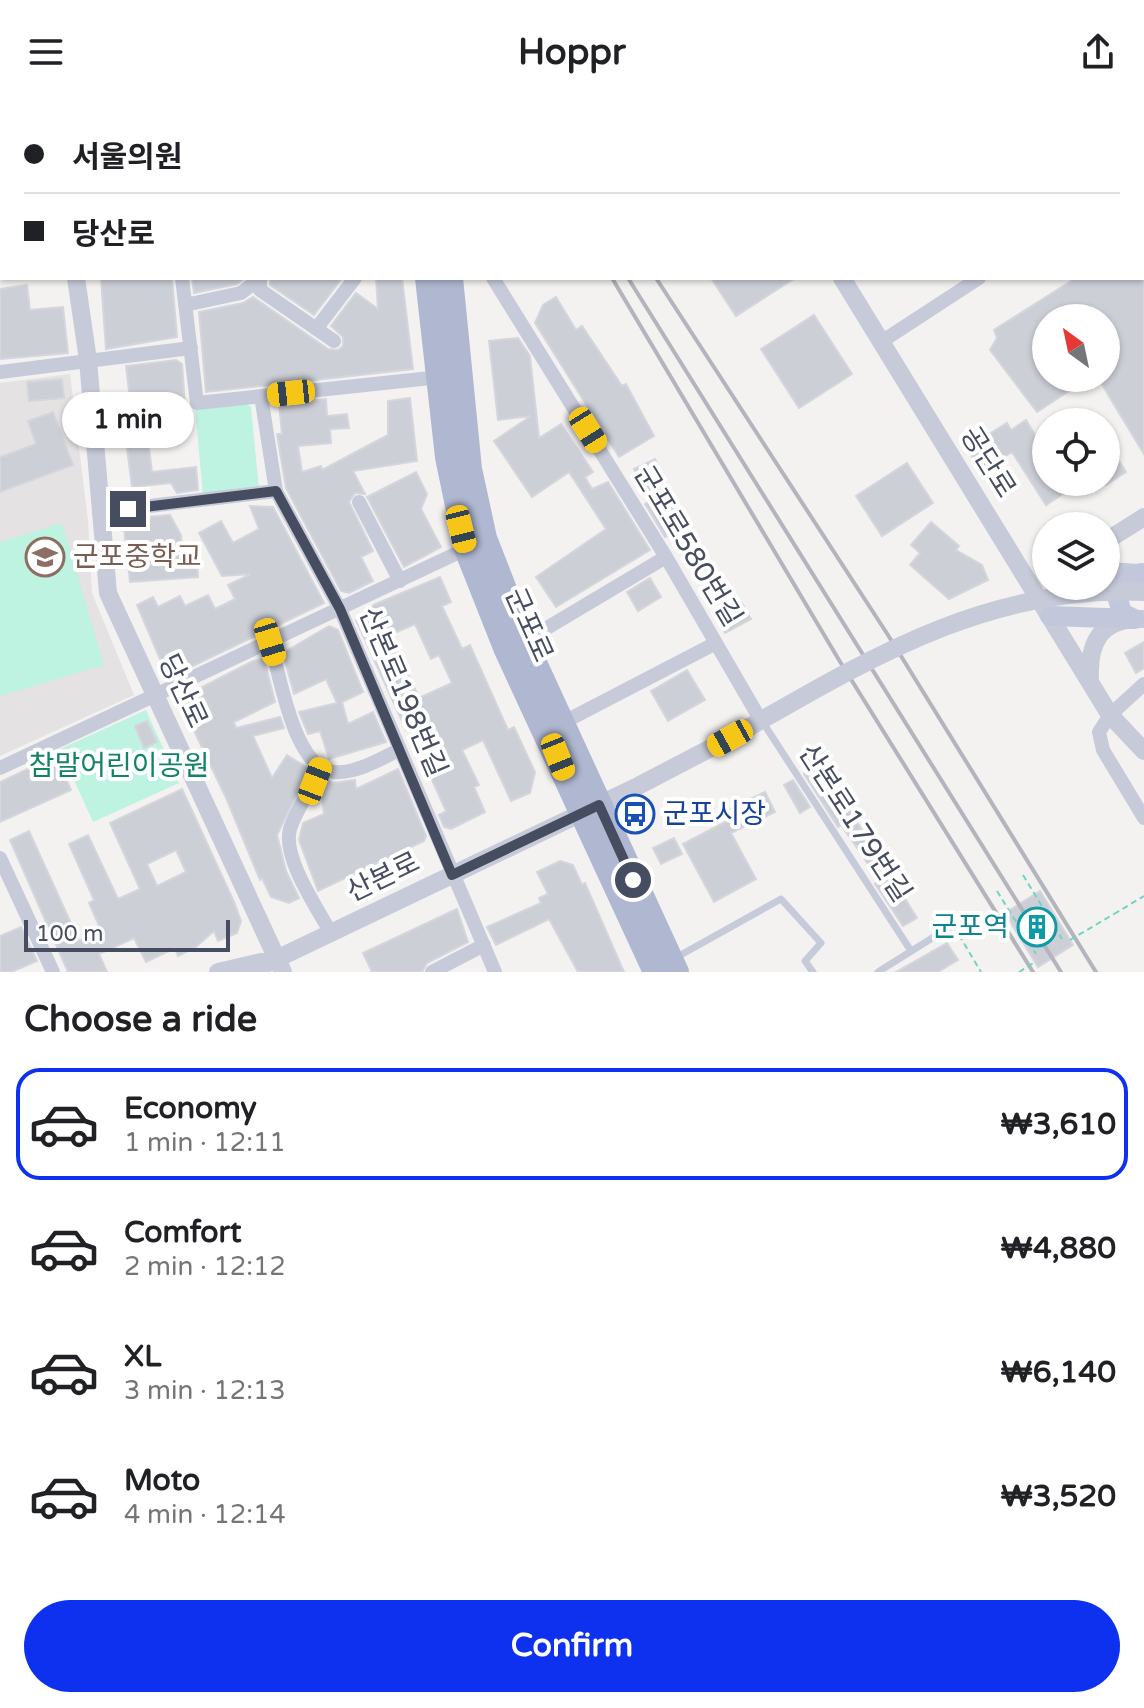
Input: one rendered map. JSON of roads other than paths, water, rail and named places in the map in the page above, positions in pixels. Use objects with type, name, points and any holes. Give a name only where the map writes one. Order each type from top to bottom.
[{"type":"main road","name":"군포로","points":[[427,280],[447,457],[466,549],[495,625],[668,968]]},
{"type":"main road","name":"군포로","points":[[451,280],[474,497],[499,580],[564,722],[590,809]]},
{"type":"main road","points":[[447,457],[462,502],[469,504],[474,497]]},
{"type":"main road","points":[[1139,619],[1117,605],[1115,589],[1127,577],[1143,580]]},
{"type":"main road","points":[[1050,616],[1139,619]]},
{"type":"street","name":"당산로","points":[[76,280],[88,360],[108,593],[274,968]]},
{"type":"street","points":[[182,280],[197,403],[440,377]]},
{"type":"street","points":[[185,305],[241,293],[257,280]]},
{"type":"street","points":[[259,280],[260,290],[334,341]]},
{"type":"street","points":[[316,329],[353,280]]},
{"type":"street","name":"군포로580번길","points":[[494,280],[666,557],[760,719]]},
{"type":"street","name":"공단로","points":[[843,280],[1032,571]]},
{"type":"street","points":[[881,342],[976,280]]},
{"type":"street","points":[[0,372],[191,348]]},
{"type":"street","name":"산본로198번길","points":[[261,396],[276,491],[340,609],[495,972]]},
{"type":"street","points":[[99,512],[276,491]]},
{"type":"street","points":[[359,502],[400,581]]},
{"type":"street","points":[[1120,532],[1144,517]]},
{"type":"street","points":[[0,768],[466,549]]},
{"type":"street","points":[[525,641],[666,557]]},
{"type":"street","points":[[1120,574],[1143,580]]},
{"type":"street","name":"산본로","points":[[249,972],[274,968],[331,933],[590,809],[730,738],[836,678],[959,619],[1070,592],[1143,580]]},
{"type":"street","name":"공단로","points":[[1045,600],[1050,616],[1110,715],[1144,751]]},
{"type":"street","points":[[1091,683],[1089,656],[1092,643],[1104,629],[1139,619]]},
{"type":"street","points":[[270,642],[295,733],[309,755],[321,766],[332,772],[344,771],[399,750]]},
{"type":"street","points":[[564,722],[716,643]]},
{"type":"street","points":[[1144,684],[1110,715],[1099,732],[1103,750],[1144,818]]},
{"type":"street","points":[[321,766],[291,828],[289,845],[301,877],[331,933]]},
{"type":"street","points":[[0,858],[53,972]]},
{"type":"street","points":[[432,972],[484,945]]},
{"type":"street","name":"산본로","points":[[218,972],[274,968]]},
{"type":"lane","name":"산본로179번길","points":[[760,719],[911,951]]},
{"type":"lane","points":[[668,968],[781,899],[821,943],[805,961],[813,972]]},
{"type":"lane","points":[[878,972],[953,925]]},
{"type":"railway","points":[[613,280],[839,660],[1033,972]]},
{"type":"railway","points":[[629,280],[1061,972]]},
{"type":"railway","points":[[657,280],[888,635],[1096,972]]},
{"type":"place","name":"군포중학교","points":[[45,557]]},
{"type":"place","name":"군포시장","points":[[635,814]]},
{"type":"place","name":"군포역","points":[[1037,927]]},
{"type":"park label","name":"참말어린이공원","points":[[119,766]]}]
